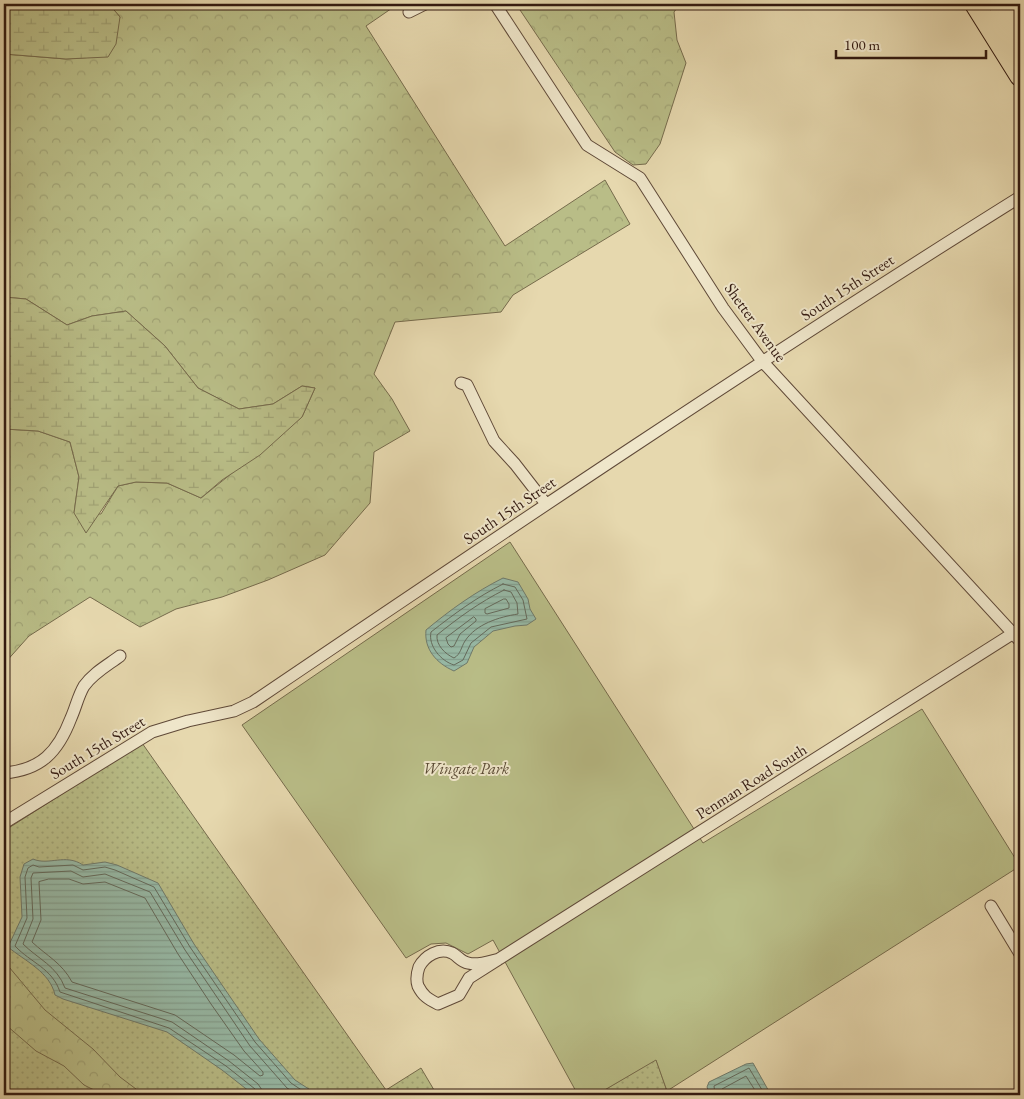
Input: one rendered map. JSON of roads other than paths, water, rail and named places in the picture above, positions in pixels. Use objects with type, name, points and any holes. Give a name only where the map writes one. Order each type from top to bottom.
[{"type":"highway","points":[[975,4],[1020,76]]},
{"type":"highway","points":[[991,4],[1012,37],[1020,42]]},
{"type":"highway","points":[[1009,4],[1020,21]]},
{"type":"street","points":[[409,12],[425,4]]},
{"type":"street","name":"Shetter Avenue","points":[[495,4],[587,146],[640,178],[723,308],[762,361],[1018,635]]},
{"type":"street","name":"South 15th Street","points":[[4,823],[152,732],[188,721],[234,711],[254,702],[546,504],[762,361],[1020,196]]},
{"type":"street","points":[[460,383],[467,385],[494,441],[515,464],[546,504]]},
{"type":"street","name":"Penman Road South","points":[[499,959],[468,964],[452,953],[443,951],[432,953],[422,961],[416,982],[423,996],[438,1004],[459,996],[469,978],[1018,635]]},
{"type":"street","points":[[4,773],[30,768],[41,763],[56,748],[65,734],[77,699],[85,685],[95,674],[120,656]]},
{"type":"street","points":[[991,906],[1020,954]]},
{"type":"street","points":[[460,960],[465,968],[464,988]]},
{"type":"water","points":[[503,578],[518,582],[528,599],[530,609],[536,619],[527,625],[493,631],[474,647],[467,663],[454,671],[448,668],[432,655],[427,643],[426,630],[463,602]]},
{"type":"water","points":[[33,859],[39,861],[70,860],[83,865],[105,862],[117,865],[158,883],[194,944],[259,1039],[295,1080],[318,1095],[254,1095],[167,1032],[55,995],[48,980],[42,973],[8,947],[22,917],[20,877],[24,864]]},
{"type":"water","points":[[753,1063],[771,1095],[710,1095],[707,1087],[709,1082],[746,1064]]},
{"type":"park label","name":"Wingate Park","points":[[466,768]]}]
